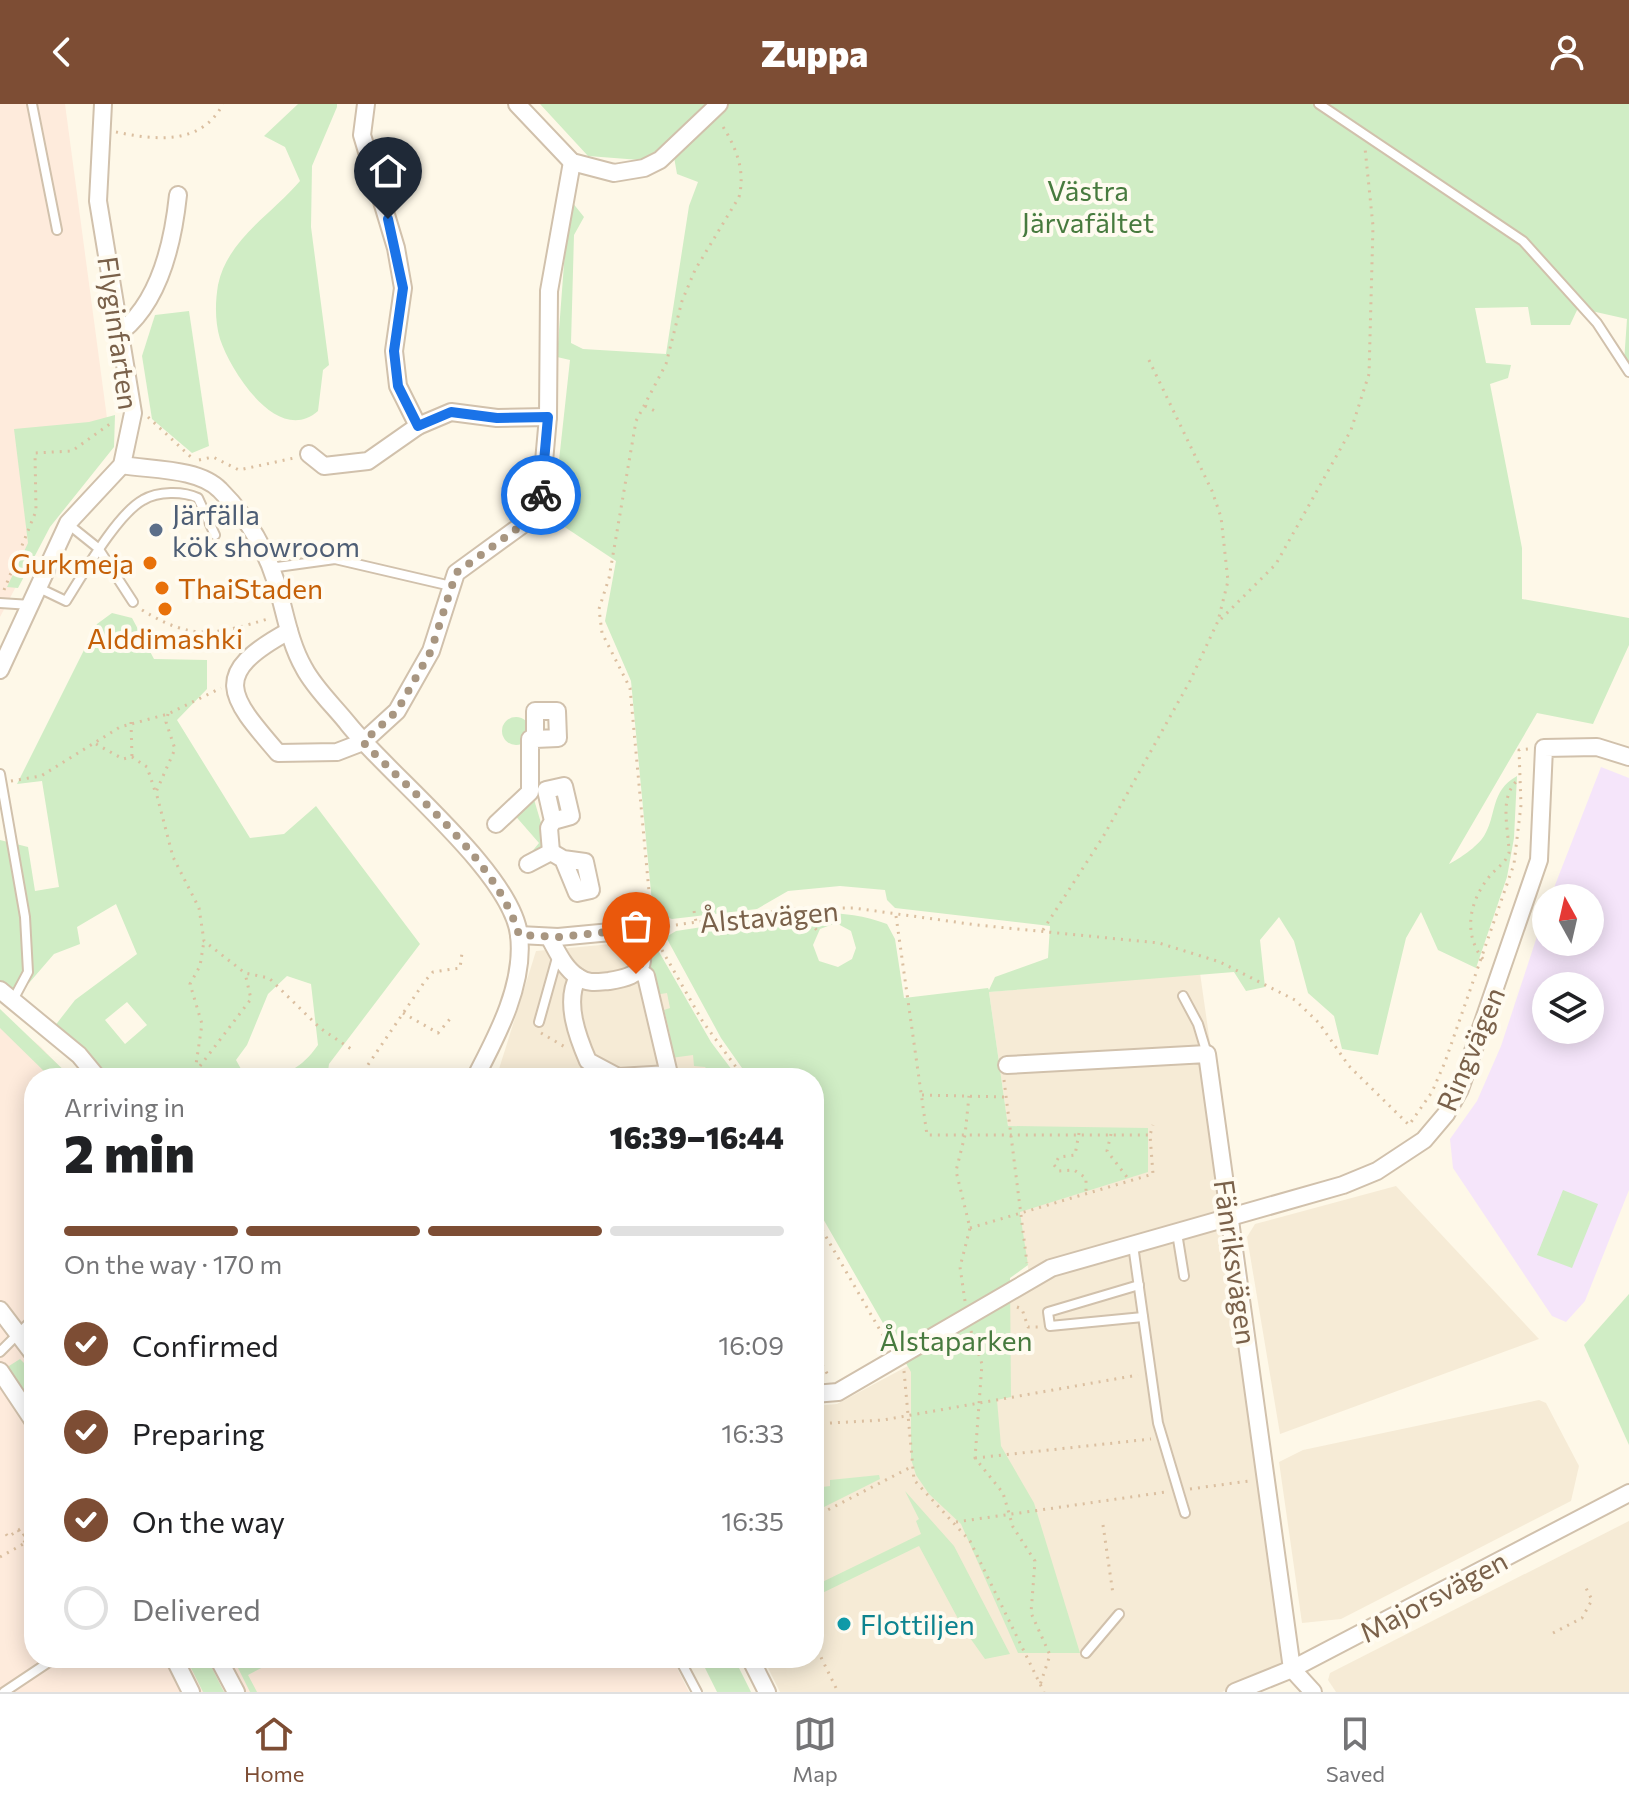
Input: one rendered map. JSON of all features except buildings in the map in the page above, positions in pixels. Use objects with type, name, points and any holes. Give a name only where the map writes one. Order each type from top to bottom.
[{"type":"street","name":"Flyginfarten","points":[[103,104],[98,201],[122,331],[133,413],[122,465]]},
{"type":"street","points":[[366,104],[362,135],[396,248],[403,288],[394,351],[398,386],[418,426]]},
{"type":"street","points":[[517,104],[572,162],[614,173],[644,168],[681,143],[715,107]]},
{"type":"street","points":[[289,631],[256,649],[237,671],[233,691],[244,713],[278,753],[337,752],[363,742],[397,711],[431,651],[456,573],[522,525],[541,495],[548,417],[549,291],[572,162]]},
{"type":"street","points":[[122,331],[143,313],[174,236],[178,195]]},
{"type":"street","points":[[309,454],[324,466],[368,461],[418,426],[451,412],[497,418],[548,417]]},
{"type":"street","points":[[0,670],[68,523],[122,465],[189,475],[217,486],[242,513],[270,568],[304,669],[363,742],[495,883],[513,913],[519,935],[515,976],[505,1015],[481,1068]]},
{"type":"street","points":[[528,864],[557,856],[549,828],[553,821],[538,791],[530,739],[535,739]]},
{"type":"street","points":[[1544,748],[1597,747],[1629,757]]},
{"type":"street","name":"Ringvägen","points":[[838,1392],[1051,1268],[1343,1185],[1409,1153],[1446,1114],[1471,1061],[1539,860],[1544,748]]},
{"type":"street","points":[[496,824],[538,791]]},
{"type":"street","points":[[519,935],[549,937],[646,929],[639,971],[629,978],[594,983],[578,977],[549,937]]},
{"type":"street","points":[[639,971],[646,976],[668,1068]]},
{"type":"street","points":[[578,977],[571,997],[586,1059],[602,1068]]},
{"type":"street","points":[[7,995],[79,1055],[90,1068]]},
{"type":"street","points":[[1005,1070],[1207,1054]]},
{"type":"street","name":"Fänriksvägen","points":[[1207,1054],[1230,1217],[1229,1232],[1234,1243],[1292,1669]]},
{"type":"street","points":[[0,1310],[24,1341]]},
{"type":"street","points":[[0,1371],[24,1407]]},
{"type":"street","points":[[824,1393],[838,1392]]},
{"type":"street","name":"Majorsvägen","points":[[1235,1692],[1292,1669],[1629,1493]]},
{"type":"street","points":[[179,1668],[191,1692]]},
{"type":"street","points":[[223,1668],[236,1692]]},
{"type":"street","points":[[755,1668],[767,1692]]},
{"type":"street","points":[[1292,1669],[1313,1692]]},
{"type":"lane","points":[[32,104],[57,230]]},
{"type":"lane","points":[[1319,104],[1523,241],[1597,323],[1629,372]]},
{"type":"lane","points":[[39,588],[66,601],[98,548],[143,499],[180,492],[198,498],[215,535]]},
{"type":"lane","points":[[68,523],[98,548],[133,602]]},
{"type":"lane","points":[[270,568],[335,559],[452,587]]},
{"type":"lane","points":[[1,602],[32,605]]},
{"type":"lane","points":[[2,778],[25,917],[28,972],[7,995]]},
{"type":"lane","points":[[539,1022],[558,953]]},
{"type":"lane","points":[[1183,996],[1194,1015],[1207,1054]]},
{"type":"lane","points":[[1177,1232],[1184,1276]]},
{"type":"lane","points":[[1133,1245],[1149,1373],[1161,1438],[1185,1513]]},
{"type":"lane","points":[[1139,1285],[1048,1312],[1050,1326],[1143,1317]]},
{"type":"lane","points":[[0,1352],[24,1329]]},
{"type":"lane","points":[[1086,1653],[1119,1614]]},
{"type":"lane","points":[[4,1692],[40,1668]]},
{"type":"lane","points":[[684,1668],[697,1692]]},
{"type":"path","points":[[112,131],[171,139],[200,130],[215,117],[223,104]]},
{"type":"path","points":[[715,107],[739,160],[742,185],[739,197],[695,270],[682,301],[666,364],[636,421],[609,578],[599,609],[602,633],[630,688],[646,929],[703,1022],[737,1068]]},
{"type":"path","points":[[1218,621],[1276,564],[1351,430],[1369,374],[1373,218],[1364,133]]},
{"type":"path","points":[[1043,930],[1075,883],[1190,681],[1218,621],[1228,581],[1221,517],[1201,466],[1147,356]]},
{"type":"path","points":[[644,406],[659,413]]},
{"type":"path","points":[[143,412],[196,463],[213,457],[239,470],[309,454]]},
{"type":"path","points":[[1,602],[36,511],[35,453],[72,451],[119,417],[119,429]]},
{"type":"path","points":[[133,602],[151,616],[178,627],[213,635],[285,614]]},
{"type":"path","points":[[2,778],[41,776],[131,722],[168,714],[206,695]]},
{"type":"path","points":[[156,792],[175,749],[166,722],[168,714]]},
{"type":"path","points":[[131,722],[132,757]]},
{"type":"path","points":[[96,744],[123,759],[132,757],[147,767],[173,857],[199,908],[204,941],[200,966],[190,984],[202,1024],[198,1068]]},
{"type":"path","points":[[1483,959],[1514,864],[1519,832],[1519,750],[1544,748]]},
{"type":"path","points":[[1483,959],[1472,945],[1469,930],[1472,912],[1479,890],[1506,861],[1509,841],[1505,825],[1510,791],[1520,779]]},
{"type":"path","points":[[1506,861],[1514,864]]},
{"type":"path","points":[[800,908],[818,932]]},
{"type":"path","name":"Ålstavägen","points":[[646,929],[800,908],[854,908],[896,916],[1159,943],[1220,962],[1288,995],[1319,1023],[1349,1066],[1371,1090],[1409,1125],[1432,1092],[1483,959]]},
{"type":"path","points":[[694,911],[696,922]]},
{"type":"path","points":[[896,916],[927,1135],[1150,1135]]},
{"type":"path","points":[[204,941],[245,973],[269,978],[320,1028],[351,1049]]},
{"type":"path","points":[[366,1068],[433,972],[460,968],[462,953]]},
{"type":"path","points":[[199,1068],[251,999],[245,973]]},
{"type":"path","points":[[403,1013],[438,1033],[450,1019]]},
{"type":"path","points":[[539,1022],[542,1034],[586,1059]]},
{"type":"path","points":[[1005,1070],[1030,1279]]},
{"type":"path","points":[[921,1095],[1006,1097]]},
{"type":"path","points":[[969,1096],[956,1178],[970,1228],[960,1267],[967,1316],[982,1364],[975,1458],[1003,1493],[1013,1527],[1036,1562],[1031,1613],[1050,1655],[1040,1685]]},
{"type":"path","points":[[970,1228],[1153,1174],[1150,1135],[1153,1125]]},
{"type":"path","points":[[1079,1133],[1075,1155],[1059,1157],[1054,1162],[1059,1171],[1074,1170],[1086,1178],[1086,1194]]},
{"type":"path","points":[[1111,1134],[1107,1151],[1130,1181]]},
{"type":"path","points":[[824,1233],[889,1347]]},
{"type":"path","points":[[1011,1307],[1022,1309],[1026,1322]]},
{"type":"path","points":[[824,1368],[838,1392]]},
{"type":"path","points":[[904,1372],[914,1480],[931,1502],[956,1522],[970,1541],[1044,1692]]},
{"type":"path","points":[[824,1423],[907,1416],[1149,1373]]},
{"type":"path","points":[[975,1458],[1161,1438]]},
{"type":"path","points":[[824,1512],[911,1467]]},
{"type":"path","points":[[956,1522],[1266,1478]]},
{"type":"path","points":[[1103,1525],[1113,1594]]},
{"type":"path","points":[[14,1548],[7,1536],[24,1526]]},
{"type":"path","points":[[18,1530],[24,1535]]},
{"type":"path","points":[[0,1557],[24,1544]]},
{"type":"path","points":[[1553,1633],[1582,1618],[1592,1600],[1585,1586]]},
{"type":"path","points":[[824,1663],[838,1692]]},
{"type":"shaded area","points":[[0,104],[65,104],[109,433],[45,531],[0,617]]},
{"type":"shaded area","points":[[1601,767],[1629,778],[1629,1190],[1585,1301],[1566,1322],[1552,1316],[1453,1168],[1450,1139],[1477,1101],[1501,1046],[1532,952],[1532,956],[1604,956],[1604,884],[1555,884]]},
{"type":"shaded area","points":[[644,941],[719,1068],[499,1068],[536,951]]},
{"type":"shaded area","points":[[1200,973],[1298,1659],[1222,1692],[780,1692],[768,1668],[824,1668],[824,1405],[837,1404],[960,1338],[1031,1289],[989,992]]},
{"type":"shaded area","points":[[0,1014],[41,1047],[61,1068],[24,1068],[24,1668],[677,1668],[689,1692],[0,1692]]},
{"type":"shaded area","points":[[1396,1186],[1539,1339],[1280,1434],[1247,1237],[1255,1224]]},
{"type":"shaded area","points":[[1539,1400],[1546,1403],[1579,1466],[1571,1501],[1341,1619],[1302,1623],[1279,1462],[1303,1450]]},
{"type":"shaded area","points":[[1629,1521],[1629,1692],[1336,1692],[1328,1680],[1330,1673]]},
{"type":"green space","points":[[298,104],[337,104],[312,166],[311,227],[329,365],[323,370],[318,411],[303,419],[287,419],[258,400],[234,369],[220,339],[216,299],[223,269],[231,254],[252,228],[300,181],[285,147],[264,136]]},
{"type":"green space","points":[[540,104],[1629,104],[1629,363],[1624,362],[1627,319],[1578,308],[1570,325],[1531,325],[1528,307],[1475,308],[1486,363],[1511,365],[1508,378],[1490,384],[1522,548],[1522,599],[1629,618],[1629,645],[1593,724],[1537,713],[1449,864],[1481,840],[1498,796],[1517,776],[1514,838],[1507,877],[1476,968],[1438,950],[1421,912],[1406,938],[1378,1055],[1342,1049],[1334,1016],[1308,993],[1294,941],[1279,917],[1260,940],[1265,987],[1246,991],[1234,972],[989,992],[1008,1126],[1148,1128],[1148,1172],[1020,1212],[1028,1265],[1010,1278],[1011,1397],[997,1400],[1001,1446],[1034,1503],[1080,1653],[1018,1653],[961,1524],[929,1494],[916,1475],[911,1459],[911,1372],[824,1220],[824,1068],[742,1068],[721,1038],[666,937],[676,931],[783,915],[836,913],[862,917],[887,924],[895,939],[904,998],[989,990],[995,977],[1048,958],[1050,926],[895,908],[887,900],[885,890],[840,886],[788,891],[757,909],[672,919],[653,913],[631,681],[605,621],[616,561],[539,510],[556,488],[570,360],[557,357],[567,224],[572,202],[584,217],[574,235],[571,343],[583,349],[666,354],[689,206],[698,182],[677,174],[674,157],[665,146],[640,160],[588,156]],"holes":[[[836,923],[851,931],[856,948],[852,959],[838,967],[819,961],[813,945],[820,929]]]},
{"type":"green space","points":[[189,311],[209,446],[192,453],[152,419],[142,356],[155,315]]},
{"type":"green space","points":[[115,415],[114,447],[50,527],[18,588],[7,587],[28,543],[14,429],[89,422]]},
{"type":"green space","points":[[112,613],[132,618],[154,659],[207,660],[207,689],[177,720],[250,838],[284,834],[316,806],[420,944],[328,1068],[294,1068],[306,1060],[318,1045],[311,984],[287,976],[268,994],[247,1045],[236,1060],[240,1068],[93,1068],[54,1027],[75,1000],[137,954],[116,904],[77,927],[80,944],[54,954],[29,983],[12,991],[0,981],[0,840],[28,847],[35,891],[59,887],[42,781],[17,784],[97,624]],"holes":[[[127,1002],[147,1025],[125,1044],[105,1020]]]},
{"type":"green space","points":[[516,717],[526,721],[530,731],[526,741],[516,745],[506,741],[502,731],[506,721]]},
{"type":"green space","points":[[533,796],[541,823],[548,822],[549,849],[530,854],[539,843],[512,812]]},
{"type":"green space","points":[[651,938],[711,1042],[730,1068],[694,1066],[693,1055],[671,1058],[665,1037],[670,1034],[664,1010],[670,1008],[667,993],[654,995],[644,941]]},
{"type":"green space","points":[[0,1009],[62,1068],[41,1068],[0,1028]]},
{"type":"green space","points":[[1563,1190],[1598,1204],[1572,1268],[1537,1255]]},
{"type":"green space","points":[[1629,1294],[1629,1445],[1584,1345]]},
{"type":"green space","points":[[20,1359],[24,1363],[24,1395],[8,1372],[9,1366]]},
{"type":"green space","points":[[879,1475],[880,1479],[824,1507],[824,1487],[830,1486],[830,1480]]},
{"type":"green space","points":[[905,1491],[954,1546],[1010,1654],[985,1659],[963,1628],[919,1546],[824,1592],[824,1581],[921,1534],[916,1521],[919,1519]]},
{"type":"green space","points":[[191,1668],[212,1668],[224,1692],[203,1692]]},
{"type":"green space","points":[[238,1668],[261,1668],[248,1675],[257,1692],[250,1692]]},
{"type":"green space","points":[[705,1668],[739,1668],[751,1692],[717,1692]]},
{"type":"way so far","points":[[541,495],[522,525],[456,573],[431,651],[397,711],[363,742],[495,883],[513,913],[519,935],[558,937],[638,929],[643,958],[636,974]]},
{"type":"place","name":"Järfälla kök showroom","points":[[156,530]]},
{"type":"place","name":"Gurkmeja","points":[[150,563]]},
{"type":"place","name":"ThaiStaden","points":[[162,588]]},
{"type":"place","name":"Alddimashki","points":[[165,609]]},
{"type":"place","name":"Flottiljen","points":[[844,1624]]},
{"type":"route","points":[[388,219],[403,288],[394,351],[398,386],[418,426],[451,412],[497,418],[548,417],[541,495]]},
{"type":"park label","name":"Västra Järvafältet","points":[[1088,206]]},
{"type":"park label","name":"Ålstaparken","points":[[956,1340]]}]
